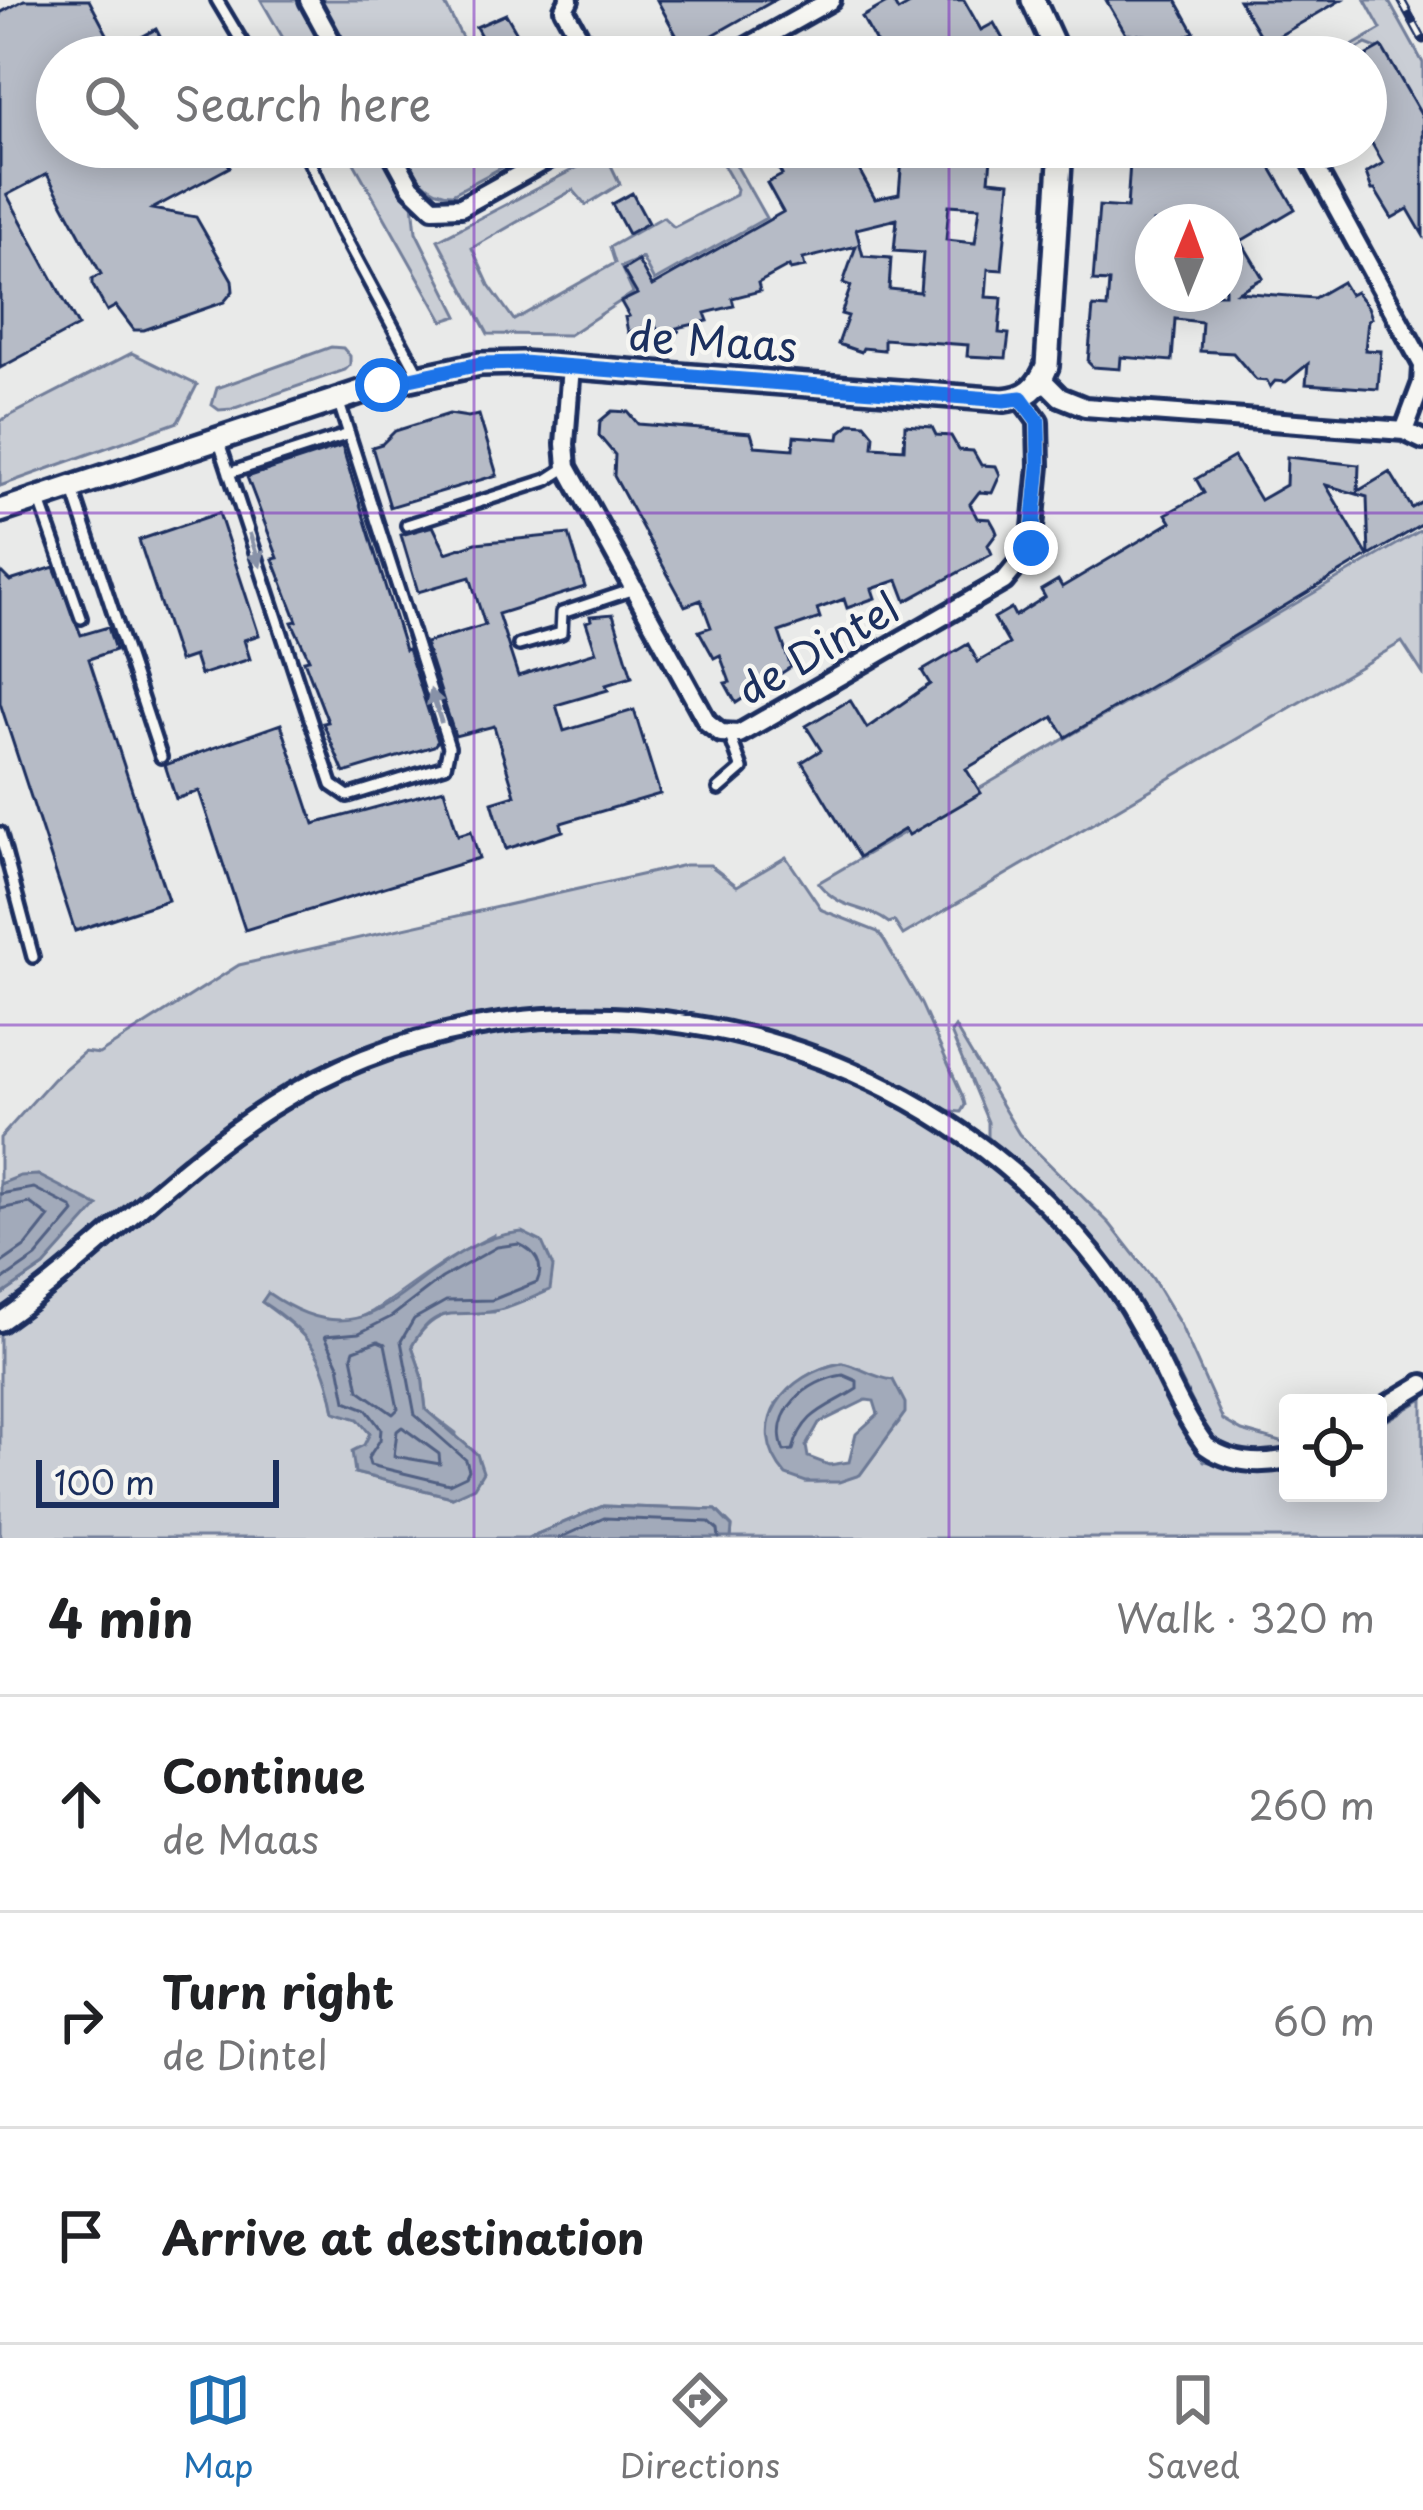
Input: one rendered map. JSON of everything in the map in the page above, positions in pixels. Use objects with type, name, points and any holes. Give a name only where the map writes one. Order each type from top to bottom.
[{"type":"street","points":[[309,0],[329,36]]},
{"type":"street","points":[[569,0],[564,9],[579,36]]},
{"type":"street","points":[[767,36],[831,0]]},
{"type":"street","points":[[1033,0],[1049,36]]},
{"type":"street","points":[[400,168],[411,188],[433,208],[461,207],[531,168]]},
{"type":"street","points":[[1021,398],[1042,379],[1047,366],[1060,168]]},
{"type":"street","points":[[1315,168],[1423,366],[1422,383],[1404,431]]},
{"type":"street","name":"de Maas","points":[[0,511],[419,375],[480,364],[1021,398]]},
{"type":"street","name":"de Dintel","points":[[571,367],[567,466],[706,722],[739,734],[1004,580],[1031,548],[1038,421],[1021,398]]},
{"type":"street","points":[[1042,379],[1060,397],[1085,407],[1404,431],[1423,440]]},
{"type":"street","points":[[0,1322],[81,1261],[211,1147],[317,1081],[432,1038],[494,1024],[595,1016],[656,1020],[734,1031],[795,1048],[899,1093],[967,1132],[1060,1218],[1111,1279],[1206,1446],[1219,1455],[1259,1465],[1279,1461]]},
{"type":"street","points":[[1387,1406],[1423,1384]]},
{"type":"lane","points":[[218,0],[239,36]]},
{"type":"lane","points":[[313,168],[419,375]]},
{"type":"lane","points":[[218,439],[332,785],[349,796],[445,766],[449,746],[338,400]]},
{"type":"lane","points":[[229,472],[349,434]]},
{"type":"lane","points":[[407,525],[548,479],[567,466]]},
{"type":"lane","points":[[71,488],[161,757]]},
{"type":"lane","points":[[39,498],[81,618]]},
{"type":"lane","points":[[519,645],[561,633],[562,613],[634,589]]},
{"type":"lane","points":[[719,789],[742,769],[728,733]]},
{"type":"lane","points":[[0,833],[33,957]]},
{"type":"shaded area","points":[[261,0],[298,0],[318,36],[282,36]]},
{"type":"shaded area","points":[[319,0],[443,0],[461,36],[339,36]]},
{"type":"shaded area","points":[[1365,0],[1388,0],[1423,63],[1423,118],[1387,62],[1387,36],[1369,36],[1381,29]]},
{"type":"shaded area","points":[[357,168],[391,168],[413,203],[416,232],[458,316],[443,321]]},
{"type":"shaded area","points":[[413,168],[501,168],[452,194],[434,190]]},
{"type":"shaded area","points":[[576,168],[612,168],[620,184],[586,205],[573,190],[472,248],[489,285],[514,320],[615,263],[610,247],[663,217],[674,227],[736,195],[725,168],[738,168],[766,218],[654,281],[642,258],[621,267],[633,293],[569,335],[488,334],[438,240]]},
{"type":"shaded area","points":[[331,347],[343,348],[350,356],[345,370],[232,409],[212,405],[217,388]]},
{"type":"shaded area","points":[[132,353],[197,385],[178,422],[0,486],[0,421]]},
{"type":"shaded area","points":[[1423,529],[1423,674],[1402,642],[903,935],[894,921],[845,904],[818,883]]},
{"type":"shaded area","points":[[786,857],[822,910],[878,932],[884,940],[921,1004],[963,1097],[961,1112],[920,1100],[837,1056],[732,1024],[596,1008],[492,1017],[389,1043],[291,1085],[204,1142],[54,1272],[0,1311],[0,1296],[44,1266],[55,1186],[38,1175],[0,1184],[0,1138],[84,1052],[99,1054],[239,965],[685,865],[710,865],[737,886]]},
{"type":"shaded area","points":[[595,1022],[732,1037],[852,1077],[961,1141],[1056,1224],[1096,1272],[1138,1335],[1175,1415],[1204,1461],[1256,1471],[1279,1468],[1279,1502],[1387,1502],[1387,1421],[1423,1399],[1423,1538],[731,1538],[732,1526],[716,1510],[603,1506],[528,1538],[0,1538],[0,1328],[275,1109],[365,1066],[433,1043],[496,1030]],"holes":[[[494,1235],[494,1312],[446,1315],[428,1325],[412,1346],[426,1410],[456,1433],[452,1497],[355,1473],[370,1434],[358,1419],[335,1411],[326,1373],[313,1347],[262,1302],[268,1294],[320,1320],[357,1318]],[[842,1363],[870,1378],[899,1422],[854,1474],[806,1482],[776,1404],[822,1368]]]},
{"type":"shaded area","points":[[955,1027],[1019,1134],[1110,1224],[1153,1279],[1180,1324],[1223,1420],[1279,1441],[1279,1452],[1249,1454],[1212,1441],[1167,1351],[1146,1322],[1065,1216],[988,1137],[988,1122],[951,1033]]},
{"type":"water","points":[[38,1175],[98,1206],[44,1266],[0,1296],[0,1184]]},
{"type":"water","points":[[522,1232],[542,1242],[553,1267],[550,1290],[502,1310],[439,1317],[412,1346],[426,1410],[477,1454],[483,1472],[474,1487],[452,1497],[355,1473],[352,1451],[364,1445],[370,1433],[358,1419],[335,1412],[313,1348],[292,1324],[262,1302],[268,1293],[309,1315],[343,1320],[372,1313],[484,1241]]},
{"type":"water","points":[[842,1363],[893,1380],[905,1403],[905,1413],[860,1475],[839,1482],[806,1482],[786,1475],[768,1437],[777,1404],[789,1389]],"holes":[[[866,1400],[874,1401],[878,1414],[856,1434],[849,1462],[829,1465],[808,1457],[806,1446],[819,1423]]]},
{"type":"water","points":[[603,1506],[716,1510],[732,1527],[731,1538],[528,1538]]},
{"type":"building","points":[[24,0],[89,0],[108,36],[36,36],[36,168],[228,168],[152,209],[196,217],[232,280],[233,291],[224,302],[144,330],[134,330],[116,306],[107,311],[92,284],[101,274],[47,174],[7,195],[78,326],[0,368],[0,13]]},
{"type":"building","points":[[657,0],[775,0],[711,36],[677,36]]},
{"type":"building","points":[[892,0],[898,11],[917,0],[964,0],[981,30],[994,23],[1001,36],[872,36],[862,17]]},
{"type":"building","points":[[1106,0],[1176,0],[1194,32],[1187,36],[1126,34]]},
{"type":"building","points":[[1239,0],[1341,0],[1279,36],[1260,36]]},
{"type":"building","points":[[506,14],[518,35],[481,36],[476,27]]},
{"type":"building","points":[[1387,56],[1423,118],[1423,235],[1408,209],[1392,218],[1366,173],[1387,168]]},
{"type":"building","points":[[778,168],[858,168],[875,199],[899,194],[901,168],[990,168],[989,180],[1010,182],[1002,270],[988,269],[986,297],[1002,298],[999,333],[1009,334],[1006,358],[967,356],[968,345],[884,339],[884,350],[863,348],[861,352],[838,344],[848,316],[841,314],[851,286],[843,283],[856,246],[803,259],[805,267],[790,270],[789,266],[758,283],[760,291],[732,298],[734,306],[705,313],[708,321],[677,328],[665,339],[654,325],[628,332],[625,317],[629,316],[621,302],[637,294],[623,270],[638,261],[652,286],[783,212],[767,183],[782,175]],"holes":[[[949,205],[980,207],[975,243],[946,240]],[[897,219],[894,251],[923,253],[920,292],[889,289],[891,258],[863,256],[856,229]]]},
{"type":"building","points":[[1130,168],[1271,168],[1295,209],[1243,240],[1243,204],[1135,204],[1135,312],[1243,312],[1243,292],[1314,298],[1342,282],[1350,295],[1356,292],[1372,318],[1365,350],[1381,351],[1378,389],[1306,384],[1308,364],[1286,382],[1275,381],[1270,387],[1267,381],[1256,380],[1233,353],[1200,351],[1202,322],[1175,319],[1172,361],[1121,357],[1120,369],[1093,367],[1088,362],[1093,307],[1107,308],[1109,282],[1093,281],[1099,206],[1127,208]]},
{"type":"building","points":[[632,193],[648,223],[628,234],[612,204]]},
{"type":"building","points":[[1243,244],[1263,278],[1243,289]]},
{"type":"building","points":[[612,411],[628,412],[638,424],[751,433],[755,446],[793,449],[794,436],[839,439],[851,423],[865,424],[874,435],[873,447],[904,449],[905,425],[932,427],[936,435],[951,436],[959,450],[973,451],[981,465],[996,466],[1000,475],[992,493],[979,492],[970,504],[977,518],[990,519],[995,528],[997,533],[988,545],[992,554],[906,601],[898,580],[872,589],[875,598],[847,608],[844,599],[817,609],[820,618],[779,632],[791,667],[736,703],[725,683],[730,682],[720,655],[714,658],[699,631],[711,627],[701,600],[685,606],[614,476],[615,455],[599,436],[600,421]]},
{"type":"building","points":[[449,414],[479,415],[497,475],[390,507],[372,447],[395,431]]},
{"type":"building","points":[[342,446],[438,741],[344,773],[323,723],[328,722],[304,660],[309,659],[273,559],[278,558],[247,477]]},
{"type":"building","points":[[1234,457],[1260,500],[1286,485],[1287,457],[1359,465],[1358,491],[1390,472],[1412,508],[1423,502],[1423,524],[1369,556],[1367,497],[1326,485],[1368,556],[1066,737],[1053,717],[966,769],[981,793],[909,835],[905,829],[859,857],[802,762],[821,750],[806,726],[850,700],[867,728],[930,684],[922,671],[968,644],[978,662],[1009,644],[994,618],[1011,608],[1015,616],[1045,597],[1041,590],[1058,580],[1062,587],[1171,522],[1166,514],[1204,493],[1196,479]]},
{"type":"building","points":[[219,513],[259,635],[244,640],[250,659],[200,675],[194,656],[179,661],[139,540]]},
{"type":"building","points":[[433,526],[446,553],[476,543],[569,534],[585,587],[498,614],[518,676],[596,652],[586,622],[590,616],[613,614],[632,677],[606,685],[608,690],[556,705],[564,731],[634,710],[660,794],[561,823],[563,831],[506,849],[492,802],[515,795],[494,726],[455,736],[425,643],[485,625],[470,577],[418,592],[401,535]]},
{"type":"building","points":[[54,567],[81,635],[108,627],[115,650],[89,659],[168,900],[75,931],[0,703],[0,571],[10,581]]},
{"type":"building","points":[[281,724],[314,824],[444,789],[458,835],[471,831],[479,858],[245,930],[199,791],[176,799],[165,765]]},
{"type":"railway","points":[[1401,0],[1423,40]]},
{"type":"route","points":[[382,385],[480,364],[522,363],[1021,398],[1038,421],[1031,548]]}]
